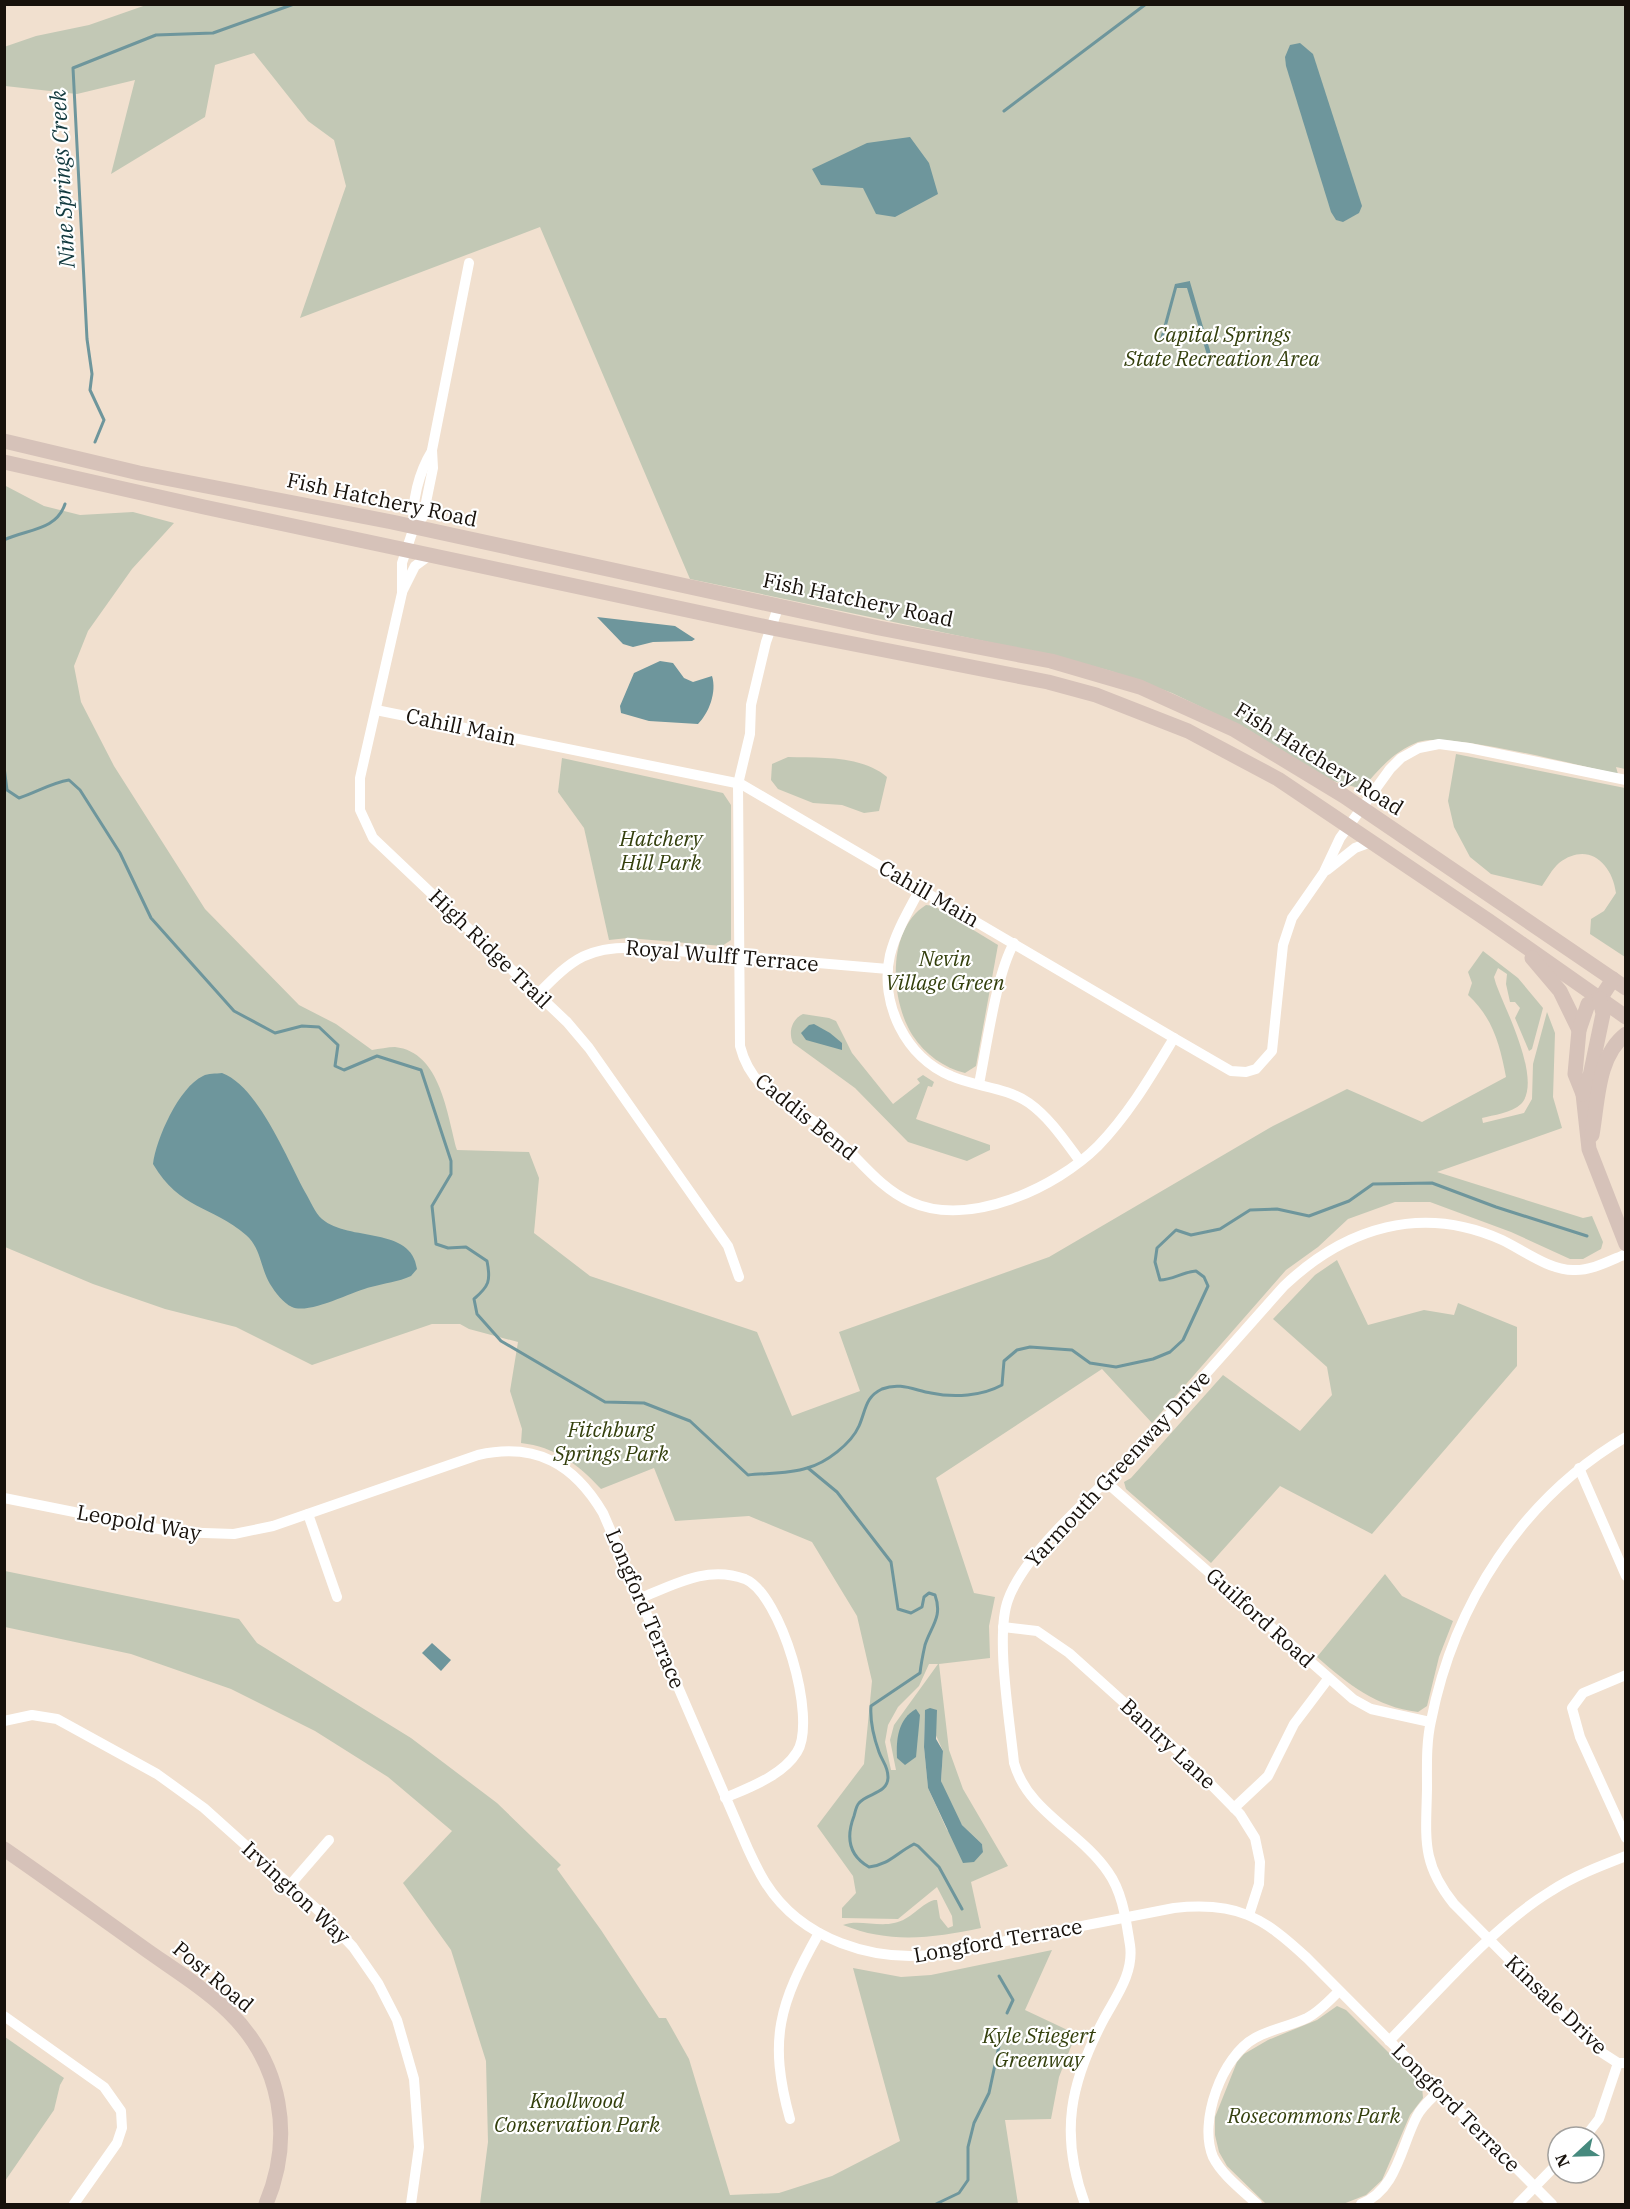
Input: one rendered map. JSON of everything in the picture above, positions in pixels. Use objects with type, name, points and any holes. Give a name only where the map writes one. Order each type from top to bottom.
[{"type":"main road","name":"Fish Hatchery Road","points":[[4,441],[139,473],[414,528],[879,628],[1051,662],[1140,687],[1235,730],[1362,808],[1626,988]]},
{"type":"main road","name":"Fish Hatchery Road","points":[[4,462],[772,628],[1048,682],[1106,698],[1198,736],[1278,779],[1626,1017]]},
{"type":"main road","points":[[1525,946],[1560,991],[1579,1030]]},
{"type":"main road","points":[[1613,978],[1600,999],[1588,1004],[1579,1030],[1575,1074],[1583,1094],[1589,1149],[1626,1244]]},
{"type":"main road","points":[[1583,1094],[1590,1076],[1603,1014],[1600,999]]},
{"type":"main road","points":[[1589,1149],[1605,1065],[1616,1042],[1626,1034]]},
{"type":"main road","name":"Post Road","points":[[4,1849],[216,2001],[253,2040],[274,2085],[281,2125],[282,2150],[275,2182],[266,2205]]},
{"type":"street","name":"High Ridge Trail","points":[[469,263],[432,450],[433,468],[423,517],[414,528],[402,563],[402,592],[359,789],[360,810],[369,833],[567,1022],[589,1048],[728,1246],[739,1277]]},
{"type":"street","name":"High Ridge Trail","points":[[402,592],[415,566],[430,555]]},
{"type":"street","name":"Caddis Bend","points":[[779,605],[751,705],[750,734],[738,784],[740,1046],[752,1074],[775,1097],[824,1127],[879,1182],[899,1196],[925,1207],[946,1212],[979,1210],[1037,1186],[1080,1161],[1100,1144],[1139,1096],[1174,1038]]},
{"type":"street","name":"Cahill Main","points":[[376,710],[738,784],[1231,1071],[1246,1072],[1256,1069],[1268,1059],[1272,1051],[1286,935],[1292,918],[1324,872],[1340,838],[1390,769],[1401,758],[1419,748],[1439,744],[1626,780]]},
{"type":"street","name":"Cahill Main","points":[[1324,872],[1355,848],[1371,842]]},
{"type":"street","points":[[920,889],[896,936],[888,969],[895,1015],[911,1045],[940,1071],[1028,1102],[1055,1129],[1080,1161]]},
{"type":"street","points":[[979,1084],[1001,980],[1008,953],[1014,943]]},
{"type":"street","name":"Royal Wulff Terrace","points":[[537,995],[566,965],[587,953],[605,948],[642,948],[888,969]]},
{"type":"street","name":"Yarmouth Greenway Drive","points":[[1085,2205],[1072,2161],[1070,2116],[1077,2078],[1092,2042],[1126,1980],[1131,1961],[1125,1918],[1117,1886],[1104,1867],[1028,1794],[1019,1781],[1014,1763],[1003,1627],[1008,1600],[1034,1557],[1106,1482],[1284,1286],[1318,1256],[1352,1237],[1402,1224],[1459,1225],[1481,1232],[1546,1262],[1571,1270],[1600,1265],[1626,1254]]},
{"type":"street","name":"Kinsale Drive","points":[[1622,2063],[1602,2052],[1489,1941],[1437,1883],[1430,1866],[1426,1825],[1430,1722],[1446,1663],[1458,1631],[1486,1577],[1529,1516],[1579,1468],[1626,1437]]},
{"type":"street","name":"Leopold Way","points":[[4,1498],[174,1532],[200,1535],[260,1530],[456,1461],[493,1451],[507,1451]]},
{"type":"street","name":"Longford Terrace","points":[[507,1451],[543,1457],[573,1473],[610,1526],[725,1798],[766,1884],[792,1913],[819,1933],[851,1947],[904,1958],[939,1954],[1198,1906],[1226,1908],[1249,1915],[1276,1929],[1552,2205]]},
{"type":"street","points":[[1579,1468],[1626,1576]]},
{"type":"street","name":"Guilford Road","points":[[1106,1482],[1353,1699],[1371,1709],[1430,1722]]},
{"type":"street","points":[[308,1514],[337,1597]]},
{"type":"street","points":[[641,1598],[703,1574],[729,1575],[753,1583],[767,1598],[776,1613],[804,1701],[804,1732],[799,1750],[790,1761],[773,1775],[725,1798]]},
{"type":"street","name":"Bantry Lane","points":[[1003,1627],[1037,1631],[1069,1653],[1179,1752],[1247,1823],[1255,1838],[1260,1862],[1259,1884],[1249,1915]]},
{"type":"street","points":[[1626,1675],[1583,1693],[1572,1708],[1580,1737],[1626,1838]]},
{"type":"street","points":[[1234,1808],[1268,1776],[1294,1724],[1328,1679]]},
{"type":"street","name":"Irvington Way","points":[[4,1721],[32,1715],[57,1719],[157,1774],[204,1808],[290,1885],[353,1947],[371,1971],[397,2020],[414,2079],[418,2119],[418,2162],[411,2205]]},
{"type":"street","points":[[290,1885],[329,1840]]},
{"type":"street","points":[[1389,2041],[1489,1941],[1550,1891],[1626,1856]]},
{"type":"street","points":[[790,2119],[778,2066],[780,2019],[796,1974],[819,1933]]},
{"type":"street","points":[[1257,2205],[1221,2169],[1209,2143],[1209,2119],[1222,2078],[1234,2055],[1244,2045],[1256,2037],[1309,2017],[1339,1991]]},
{"type":"street","points":[[4,2016],[104,2086],[118,2103],[123,2120],[121,2134],[110,2154],[74,2205]]},
{"type":"street","points":[[1594,2125],[1599,2119],[1622,2063]]},
{"type":"street","points":[[1361,2205],[1377,2196],[1386,2186],[1419,2113],[1439,2091]]},
{"type":"street","points":[[1518,2205],[1546,2175]]},
{"type":"green space","name":"Capital Springs State Recreation Area","points":[[149,4],[1625,5],[1625,769],[1616,767],[1618,774],[1484,745],[1434,740],[1418,742],[1401,751],[1362,789],[1326,779],[1247,729],[1172,693],[1111,671],[1055,656],[690,579],[540,227],[300,318],[346,186],[334,140],[308,121],[254,53],[215,65],[205,117],[111,174],[135,80],[77,94],[5,86],[4,47],[36,36],[89,25]]},
{"type":"green space","name":"Fitchburg Springs Park","points":[[4,485],[44,506],[80,515],[133,512],[174,523],[132,569],[88,631],[74,666],[81,702],[114,766],[205,909],[299,1005],[336,1024],[372,1050],[395,1047],[410,1051],[423,1060],[440,1087],[457,1150],[529,1152],[539,1178],[534,1233],[590,1276],[757,1332],[792,1416],[860,1391],[839,1332],[1049,1257],[1273,1126],[1347,1089],[1422,1122],[1506,1077],[1494,1033],[1484,1013],[1468,995],[1472,983],[1468,972],[1483,951],[1518,978],[1543,1008],[1532,1049],[1529,1051],[1515,1018],[1520,1008],[1515,1002],[1510,1002],[1506,984],[1507,974],[1498,968],[1494,977],[1520,1045],[1528,1079],[1527,1093],[1517,1107],[1508,1112],[1482,1118],[1483,1123],[1524,1113],[1532,1099],[1533,1064],[1547,1012],[1555,1033],[1553,1097],[1562,1128],[1437,1172],[1583,1218],[1592,1216],[1603,1242],[1601,1249],[1583,1259],[1570,1259],[1511,1232],[1430,1202],[1395,1202],[1348,1219],[1318,1247],[1286,1270],[1152,1423],[1102,1369],[936,1478],[974,1593],[995,1597],[989,1626],[990,1658],[939,1664],[949,1750],[963,1789],[1008,1866],[971,1882],[981,1928],[912,1937],[878,1935],[843,1925],[894,1923],[905,1919],[929,1902],[937,1900],[940,1918],[948,1928],[953,1926],[952,1916],[937,1887],[898,1919],[842,1918],[842,1908],[856,1893],[853,1876],[817,1826],[864,1764],[872,1681],[857,1616],[812,1542],[749,1516],[675,1521],[654,1468],[601,1489],[565,1458],[545,1448],[521,1443],[522,1429],[510,1391],[518,1342],[469,1329],[460,1324],[432,1324],[312,1365],[236,1327],[165,1309],[93,1284],[5,1247]],"holes":[[[929,1664],[938,1664],[894,1725],[890,1740],[896,1770],[891,1770],[885,1742],[888,1725],[898,1707],[919,1686]],[[925,1711],[943,1751],[941,1781],[949,1803],[962,1825],[982,1844],[983,1852],[947,1830],[928,1788],[924,1747]]]},
{"type":"green space","points":[[1456,754],[1625,788],[1625,957],[1590,934],[1591,919],[1604,911],[1616,893],[1614,882],[1597,858],[1580,854],[1570,857],[1556,865],[1542,886],[1491,874],[1470,857],[1454,827],[1448,801]]},
{"type":"green space","points":[[788,757],[840,759],[877,770],[887,777],[879,811],[864,813],[842,805],[813,803],[778,789],[771,780],[772,764]]},
{"type":"green space","name":"Hatchery Hill Park","points":[[562,758],[723,793],[731,805],[731,940],[722,946],[628,938],[609,940],[584,828],[558,792]]},
{"type":"green space","name":"Nevin Village Green","points":[[926,905],[934,906],[998,945],[976,1066],[965,1073],[942,1064],[923,1049],[905,1021],[900,1004],[896,986],[898,948],[913,916]]},
{"type":"green space","points":[[803,1014],[836,1021],[852,1053],[893,1104],[920,1083],[917,1079],[923,1075],[934,1082],[932,1087],[928,1086],[916,1119],[990,1145],[990,1150],[967,1161],[908,1142],[855,1088],[793,1043],[792,1026]]},
{"type":"green space","points":[[1337,1260],[1368,1325],[1424,1310],[1454,1315],[1458,1303],[1517,1327],[1517,1366],[1372,1534],[1280,1486],[1211,1563],[1126,1489],[1124,1482],[1131,1478],[1223,1375],[1300,1431],[1332,1395],[1327,1367],[1273,1319],[1315,1275]]},
{"type":"green space","points":[[5,1571],[239,1619],[257,1643],[411,1738],[497,1803],[561,1865],[557,1869],[601,1930],[659,2018],[666,2018],[689,2059],[730,2195],[779,2193],[832,2176],[900,2141],[853,1968],[901,1977],[931,1975],[1052,1950],[1025,2010],[1076,2034],[1059,2077],[1051,2119],[1005,2120],[1018,2204],[480,2204],[488,2142],[486,2061],[451,1950],[403,1883],[452,1831],[388,1777],[315,1731],[231,1689],[131,1654],[5,1627]]},
{"type":"green space","points":[[1385,1574],[1402,1596],[1453,1621],[1439,1657],[1427,1706],[1418,1712],[1389,1705],[1363,1693],[1317,1657]]},
{"type":"green space","name":"Rosecommons Park","points":[[1337,2006],[1346,2010],[1422,2086],[1423,2098],[1410,2115],[1382,2180],[1366,2195],[1343,2204],[1266,2204],[1227,2166],[1219,2152],[1215,2135],[1215,2117],[1237,2062],[1244,2054],[1268,2040],[1317,2020]]},
{"type":"green space","points":[[5,2037],[64,2078],[54,2110],[5,2181]]},
{"type":"water","points":[[1300,43],[1313,54],[1362,206],[1359,213],[1343,222],[1336,220],[1331,212],[1286,66],[1285,57],[1290,45]]},
{"type":"water","points":[[910,137],[929,163],[938,194],[895,217],[876,214],[863,188],[821,185],[812,169],[867,143]]},
{"type":"water","points":[[1190,281],[1211,354],[1207,355],[1187,288],[1177,288],[1163,340],[1160,339],[1175,284]]},
{"type":"water","points":[[597,617],[675,626],[695,639],[653,642],[633,647],[623,644]]},
{"type":"water","points":[[660,661],[673,663],[684,678],[693,682],[712,676],[711,702],[706,714],[698,724],[649,721],[621,713],[620,706],[634,673]]},
{"type":"water","points":[[814,1024],[842,1043],[842,1050],[806,1040],[801,1033],[809,1025]]},
{"type":"water","points":[[222,1073],[235,1080],[248,1092],[259,1108],[319,1216],[334,1226],[392,1240],[404,1246],[413,1255],[417,1269],[411,1276],[363,1289],[309,1308],[292,1307],[282,1300],[270,1284],[258,1252],[246,1235],[233,1225],[185,1199],[163,1179],[153,1164],[155,1153],[177,1102],[194,1082],[205,1075]]},
{"type":"water","points":[[432,1643],[451,1660],[441,1671],[422,1653]]},
{"type":"water","points":[[930,1708],[937,1710],[936,1739],[943,1751],[941,1781],[962,1825],[982,1844],[983,1852],[974,1862],[963,1863],[928,1788],[924,1747],[925,1710]]},
{"type":"water","points":[[916,1709],[920,1715],[916,1757],[905,1765],[897,1758],[899,1730],[905,1718]]},
{"type":"waterway","name":"Nine Springs Creek","points":[[95,442],[104,420],[90,390],[92,374],[87,339],[73,68],[156,35],[213,33],[294,4]]},
{"type":"waterway","points":[[1004,111],[1146,4]]},
{"type":"waterway","name":"Nine Springs Creek","points":[[4,540],[48,524],[61,513],[65,504]]},
{"type":"waterway","name":"Nine Springs Creek","points":[[4,767],[7,790],[19,798],[69,780],[80,790],[120,853],[151,918],[234,1011],[275,1033],[302,1026],[319,1027],[338,1045],[335,1066],[344,1070],[377,1056],[421,1070],[451,1161],[451,1174],[432,1206],[436,1244],[448,1248],[466,1247],[487,1261],[488,1283],[474,1299],[477,1314],[501,1341],[605,1402],[644,1403],[690,1421],[748,1475],[800,1470],[830,1457],[855,1433],[867,1404],[872,1396],[882,1389],[901,1386],[949,1395],[986,1392],[1002,1385],[1004,1361],[1017,1350],[1030,1347],[1072,1350],[1090,1363],[1116,1367],[1153,1359],[1170,1352],[1183,1340],[1208,1286],[1204,1277],[1196,1271],[1160,1280],[1155,1262],[1157,1248],[1176,1230],[1191,1235],[1220,1229],[1250,1210],[1277,1209],[1309,1216],[1349,1201],[1373,1184],[1432,1183],[1496,1207],[1587,1236]]},
{"type":"waterway","name":"Nine Springs Creek","points":[[808,1468],[837,1492],[891,1562],[898,1609],[911,1613],[922,1607],[924,1597],[929,1593],[935,1595],[938,1609],[925,1645],[920,1673],[871,1706],[874,1735],[888,1777],[885,1787],[857,1806],[850,1831],[853,1851],[869,1867],[887,1861],[914,1844],[918,1846],[939,1867],[962,1909]]},
{"type":"waterway","points":[[999,1976],[1013,2000],[1007,2013]]},
{"type":"waterway","name":"Nine Springs Creek","points":[[936,2204],[959,2193],[968,2180],[968,2147],[974,2123],[989,2093],[1002,2032]]},
{"type":"park label","name":"Kyle Stiegert Greenway","points":[[1039,2048]]},
{"type":"park label","name":"Knollwood Conservation Park","points":[[577,2113]]}]
